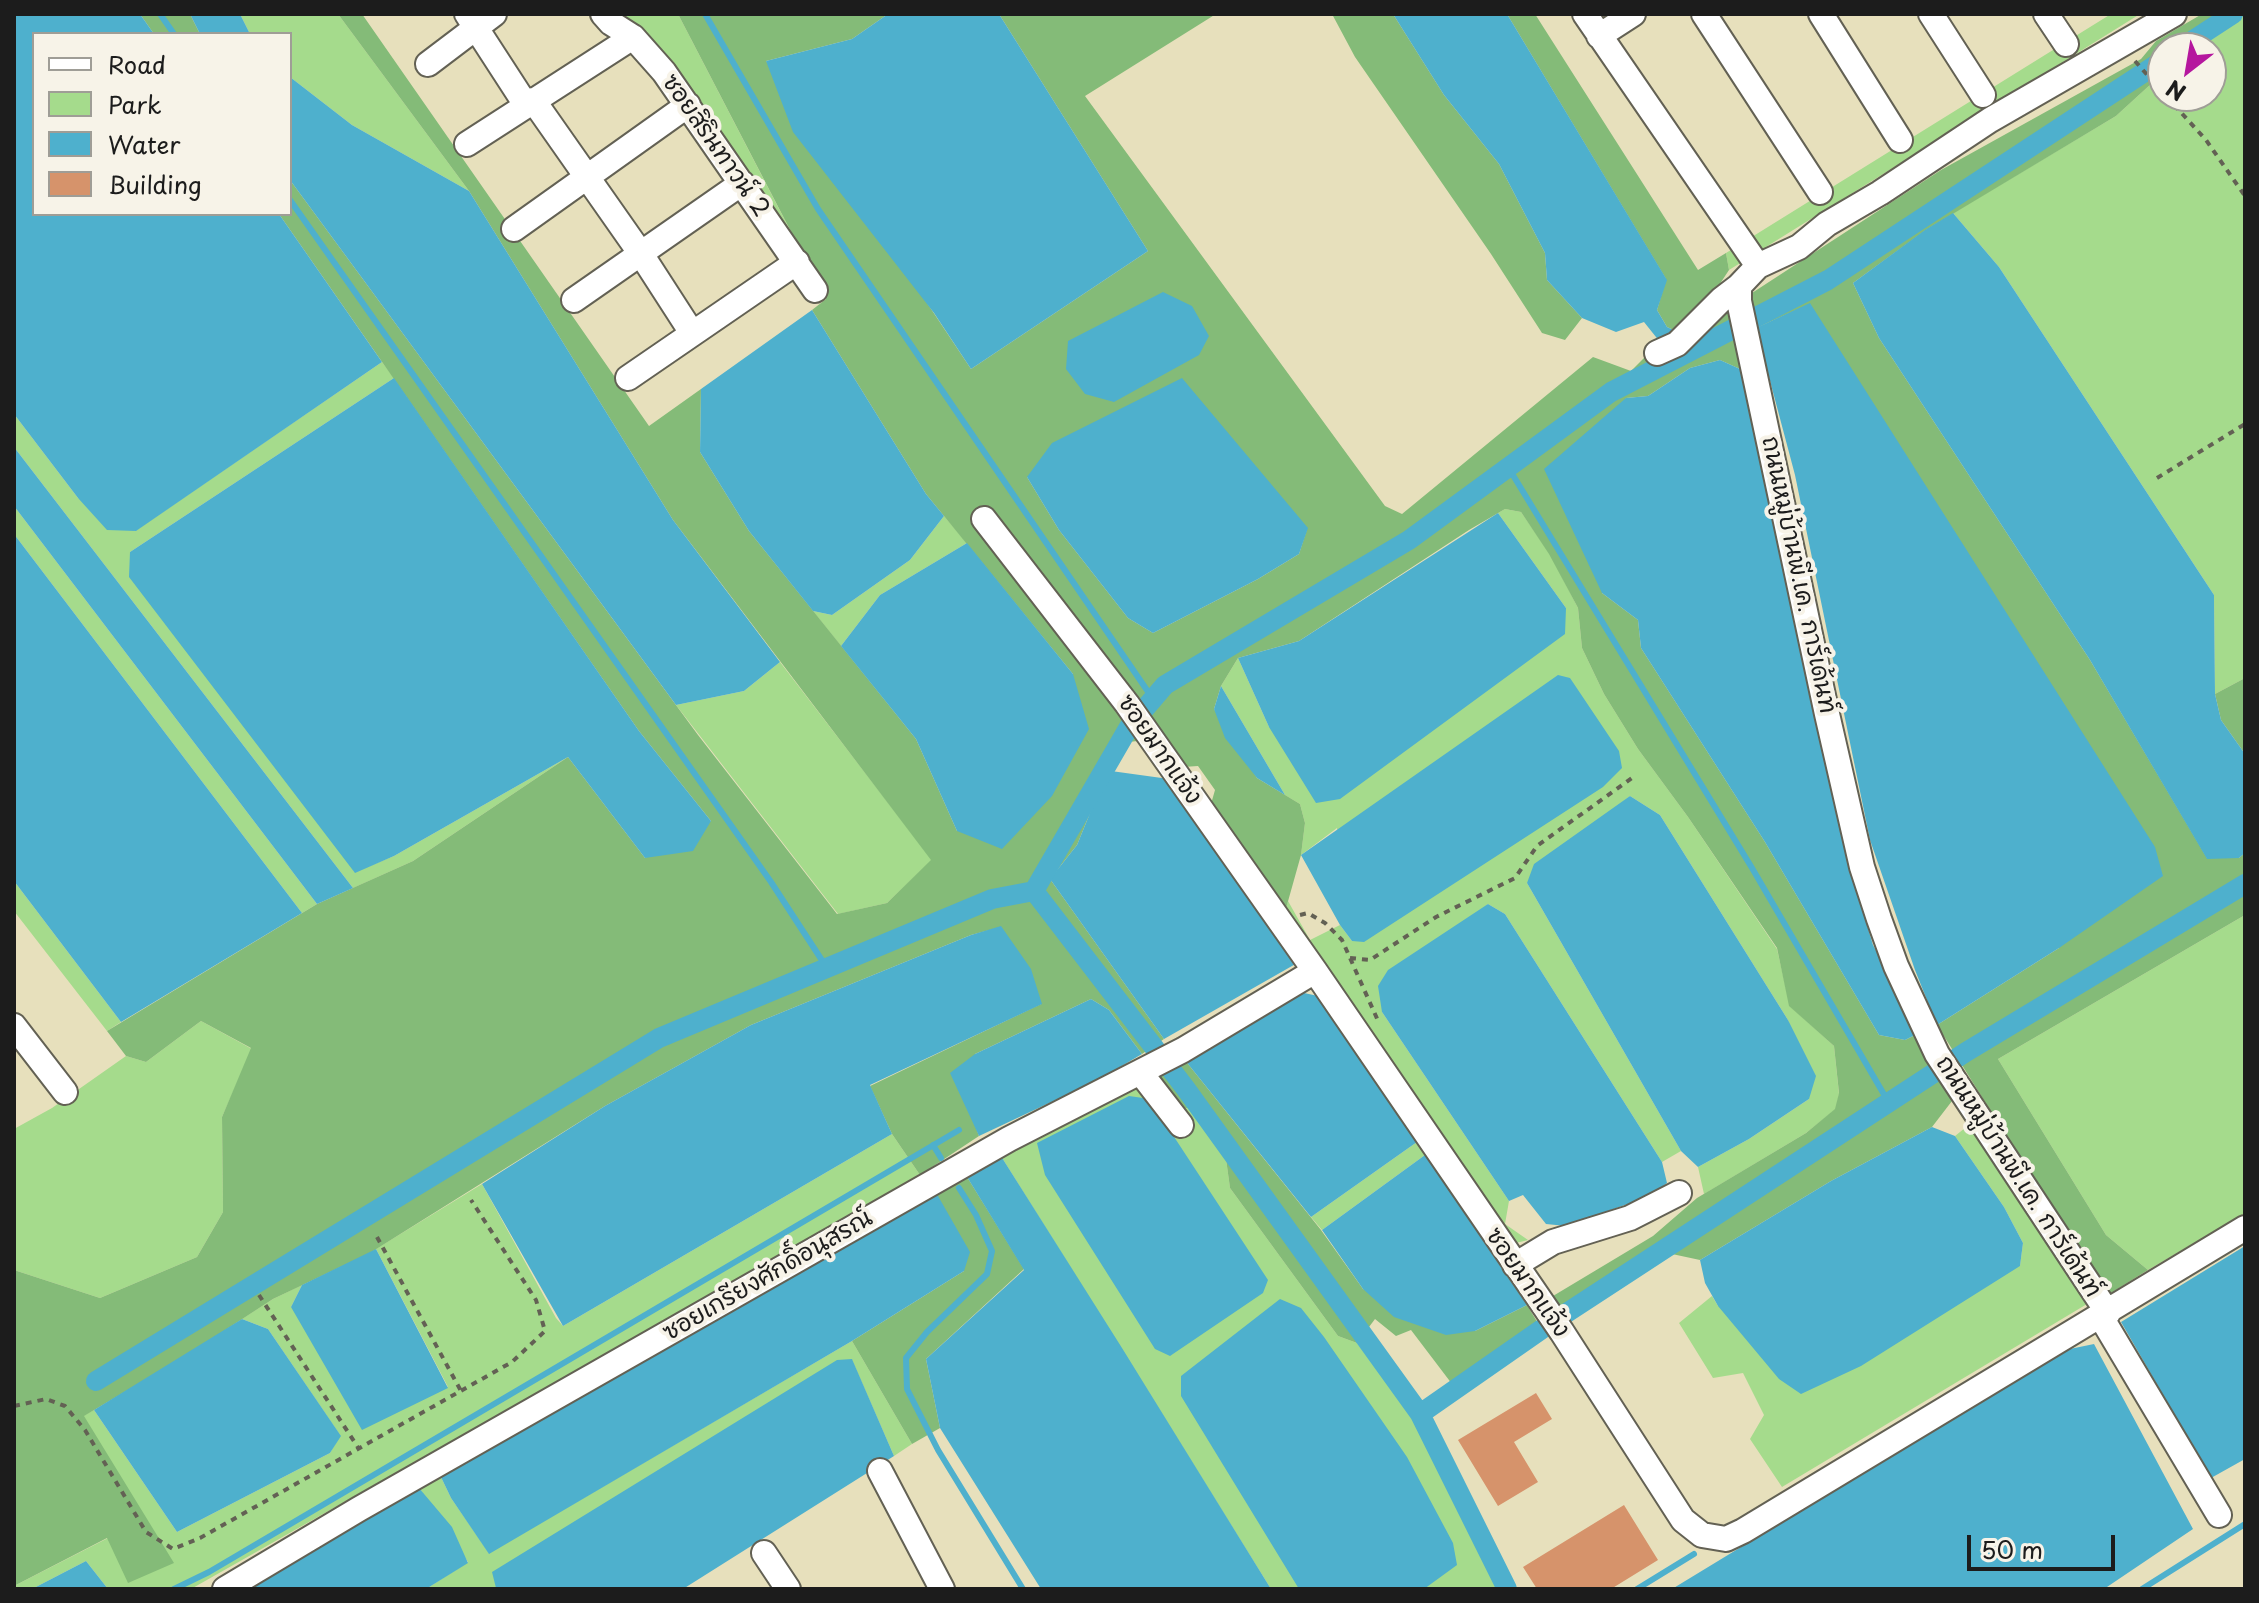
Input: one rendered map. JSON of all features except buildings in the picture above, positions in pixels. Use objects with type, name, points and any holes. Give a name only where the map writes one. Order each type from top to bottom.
[{"type":"street","name":"ซอยสิรินทาวน์ 2","points":[[603,14],[633,37],[664,72],[815,290]]},
{"type":"street","points":[[1585,14],[1758,266]]},
{"type":"street","points":[[1599,36],[1633,14]]},
{"type":"street","points":[[1704,14],[1820,192]]},
{"type":"street","points":[[1821,14],[1900,140]]},
{"type":"street","points":[[1931,14],[1983,95]]},
{"type":"street","points":[[2046,14],[2066,44]]},
{"type":"street","points":[[1657,353],[1677,344],[1722,299],[1739,293],[1758,266],[1799,247],[1827,224],[1990,120],[2174,14]]},
{"type":"street","points":[[428,64],[479,18],[530,103],[641,254],[692,333]]},
{"type":"street","points":[[467,144],[633,37]]},
{"type":"street","points":[[514,229],[688,105]]},
{"type":"street","points":[[574,300],[742,183]]},
{"type":"street","points":[[628,378],[797,262]]},
{"type":"street","name":"ถนนหมู่บ้านพี.เค. การ์เด้นท์","points":[[1739,293],[1862,867],[1896,966],[1937,1054],[2105,1315],[2219,1515]]},
{"type":"street","name":"ซอยมากแจ้ง","points":[[984,519],[1127,704],[1315,971],[1562,1332],[1683,1520],[1702,1535],[1726,1539],[2105,1315],[2245,1228]]},
{"type":"street","name":"ซอยเกรียงศักดิ์อนุสรณ์","points":[[225,1589],[359,1509],[1009,1139],[1183,1050],[1315,971]]},
{"type":"street","points":[[14,1026],[65,1092]]},
{"type":"street","points":[[1145,1069],[1181,1125]]},
{"type":"street","points":[[1515,1265],[1553,1242],[1630,1218],[1679,1193]]},
{"type":"street","points":[[880,1471],[939,1588]]},
{"type":"street","points":[[764,1553],[788,1589]]},
{"type":"path","points":[[2132,58],[2147,75]]},
{"type":"path","points":[[2180,112],[2206,140],[2245,196]]},
{"type":"path","points":[[2157,478],[2245,424]]},
{"type":"path","points":[[1350,958],[1370,960],[1436,917],[1515,878],[1537,846],[1636,775]]},
{"type":"path","points":[[1279,920],[1308,913],[1325,923],[1342,940],[1387,1035]]},
{"type":"path","points":[[14,1406],[46,1399],[65,1406],[85,1430],[146,1532],[173,1549],[200,1538],[512,1362],[545,1331],[536,1300],[471,1200]]},
{"type":"path","points":[[377,1237],[461,1391]]},
{"type":"path","points":[[259,1295],[359,1449]]},
{"type":"green space","points":[[140,14],[190,14],[199,32],[153,32]]},
{"type":"green space","points":[[240,14],[338,14],[469,191],[352,125],[292,79],[292,32],[249,32]]},
{"type":"green space","points":[[338,14],[362,14],[649,426],[701,389],[700,452],[749,531],[916,739],[957,831],[1073,674],[926,494],[812,310],[826,299],[678,14],[888,14],[852,39],[766,61],[971,369],[1148,251],[999,14],[1216,14],[1085,96],[1385,506],[1402,514],[1593,357],[1631,371],[1666,336],[1729,300],[1742,352],[1740,369],[1720,360],[1690,368],[1648,396],[1626,398],[1602,593],[1638,620],[1641,648],[1765,842],[1879,1035],[1905,1040],[1919,1033],[1952,1101],[1932,1127],[1831,1181],[1700,1260],[1672,1254],[1566,1319],[1548,1299],[1653,1236],[1697,1198],[1806,1133],[1835,1109],[1839,1093],[1834,1046],[1789,1006],[1777,948],[1638,749],[1604,694],[1582,648],[1578,608],[1549,554],[1521,512],[1505,509],[1299,641],[1238,658],[1221,686],[1214,709],[1257,778],[1300,804],[1305,823],[1301,855],[1285,912],[1209,811],[1215,790],[1198,766],[1183,767],[1138,741],[1128,742],[1099,791],[1077,845],[1050,879],[1164,1039],[1142,1054],[1109,1010],[1091,999],[975,1054],[974,1122],[979,1136],[920,1175],[892,1134],[870,1086],[1041,1004],[1001,927],[971,935],[751,1025],[605,1106],[370,1253],[273,1299],[84,1416],[174,1563],[128,1583],[107,1538],[14,1586],[14,1270],[100,1298],[197,1257],[223,1212],[222,1117],[251,1048],[201,1021],[146,1062],[126,1056],[107,1031],[317,904],[413,861],[568,757],[645,858],[711,821],[639,731],[280,216],[292,216],[292,183],[698,735],[837,914],[887,903],[931,860],[673,520],[469,191]],"holes":[[[1027,477],[1307,529],[1299,554],[1258,579],[1153,633],[1128,618],[1059,530]]]},
{"type":"green space","points":[[621,14],[678,14],[791,232]]},
{"type":"green space","points":[[1332,14],[1393,14],[1444,95],[1499,164],[1545,253],[1547,280],[1582,318],[1565,340],[1542,333],[1355,57]]},
{"type":"green space","points":[[1507,14],[1535,14],[1698,270],[1726,253],[1729,270],[1706,305],[1680,333],[1667,327],[1657,310],[1666,279]]},
{"type":"green space","points":[[2111,14],[2140,14],[1729,270],[1726,253]]},
{"type":"green space","points":[[2202,14],[2245,15],[2221,32],[2171,32]]},
{"type":"green space","points":[[2245,15],[2245,678],[2215,694],[2214,595],[1999,267],[1953,213],[2116,116],[2147,88],[2147,112],[2227,112],[2227,32],[2221,32]]},
{"type":"green space","points":[[2147,52],[2147,88],[2116,116],[1926,230],[1853,283],[1879,338],[2090,660],[2207,858],[2239,858],[2245,853],[2245,915],[1998,1059],[2106,1235],[2148,1270],[2106,1296],[1937,1025],[2059,948],[1810,304],[1756,328],[1752,293],[1941,170],[2141,59]]},
{"type":"green space","points":[[382,362],[394,378],[130,552],[355,872],[394,856],[568,757],[413,861],[353,888],[14,447],[14,414],[78,498],[135,531]]},
{"type":"green space","points":[[14,506],[317,904],[302,913],[14,534]]},
{"type":"green space","points":[[1505,509],[1521,512],[1550,554],[1578,608],[1582,648],[1604,694],[1638,749],[1777,949],[1790,1006],[1834,1046],[1839,1094],[1836,1109],[1806,1133],[1704,1194],[1698,1167],[1749,1139],[1809,1099],[1788,1020],[1660,815],[1630,796],[1527,883],[1681,1151],[1662,1162],[1505,914],[1488,904],[1382,1012],[1509,1201],[1505,1224],[1528,1240],[1508,1245],[1285,911],[1288,901],[1310,940],[1340,925],[1352,941],[1337,828],[1301,855],[1305,823],[1300,804],[1285,795],[1221,686],[1238,658],[1269,727],[1566,608],[1498,513]]},
{"type":"green space","points":[[944,516],[967,543],[880,595],[841,646],[813,611],[832,615],[910,560]]},
{"type":"green space","points":[[780,662],[932,860],[887,903],[838,914],[676,705],[744,691]]},
{"type":"green space","points":[[2245,678],[2245,754],[2221,720],[2215,694]]},
{"type":"green space","points":[[14,881],[121,1022],[107,1031],[14,911]]},
{"type":"green space","points":[[2245,915],[2245,1213],[2148,1270],[2106,1235],[1998,1059]]},
{"type":"green space","points":[[201,1021],[252,1049],[222,1117],[223,1212],[197,1257],[100,1298],[14,1270],[14,1129],[52,1108],[126,1056],[146,1062]]},
{"type":"green space","points":[[1184,1059],[1321,1230],[1363,1289],[1475,1331],[1527,1305],[1545,1335],[1452,1384],[1411,1330],[1396,1336],[1375,1319],[1357,1343],[1338,1336],[1230,1188],[1226,1159],[1192,1108],[1179,1108],[1158,1076]]},
{"type":"green space","points":[[1158,1076],[1179,1108],[1192,1108],[1226,1159],[1230,1188],[1338,1336],[1357,1343],[1426,1432],[1502,1589],[1271,1589],[999,1153]]},
{"type":"green space","points":[[1970,1124],[2087,1304],[1782,1487],[1750,1439],[1764,1415],[1743,1373],[1713,1378],[1679,1323],[1712,1296],[1718,1306],[2020,1266],[2023,1243],[2004,1207],[1955,1136]]},
{"type":"green space","points":[[892,1134],[920,1175],[191,1589],[108,1589],[86,1561],[32,1589],[14,1589],[14,1586],[108,1538],[83,1416],[94,1410],[177,1532],[330,1453],[340,1435],[268,1329],[242,1319],[302,1285],[291,1307],[448,1387],[376,1249],[482,1184],[563,1326]]},
{"type":"green space","points":[[1417,1142],[1425,1155],[1322,1230],[1311,1217]]},
{"type":"green space","points":[[964,1172],[1024,1269],[926,1359],[940,1428],[912,1444],[852,1341],[964,1271],[934,1189]]},
{"type":"green space","points":[[852,1341],[912,1444],[894,1456],[852,1360],[497,1589],[426,1589],[468,1562],[419,1488],[440,1475],[451,1498],[489,1553]]},
{"type":"water","points":[[14,14],[140,14],[153,32],[32,32],[32,216],[280,216],[382,362],[136,531],[107,530],[78,498],[14,414]]},
{"type":"water","points":[[190,14],[240,14],[249,32],[199,32]]},
{"type":"water","points":[[888,14],[999,14],[1148,251],[971,369],[934,313],[793,132],[766,61],[852,39]]},
{"type":"water","points":[[1393,14],[1507,14],[1667,280],[1657,310],[1667,327],[1680,333],[1660,342],[1644,322],[1616,332],[1582,318],[1547,280],[1545,253],[1499,164],[1444,95]]},
{"type":"water","points":[[292,79],[352,125],[469,191],[673,520],[780,662],[744,691],[676,705],[292,183]]},
{"type":"water","points":[[1953,213],[1999,267],[2214,595],[2215,694],[2221,720],[2245,754],[2245,853],[2239,858],[2207,859],[2090,660],[1879,338],[1853,283]]},
{"type":"water","points":[[1163,292],[1192,306],[1209,336],[1199,355],[1114,402],[1085,394],[1066,369],[1068,341]]},
{"type":"water","points":[[1810,303],[2155,847],[2163,876],[2059,948],[1937,1025],[1870,840],[1795,475],[1756,328]]},
{"type":"water","points":[[812,310],[926,494],[944,516],[910,560],[832,615],[813,611],[749,531],[700,452],[701,389]]},
{"type":"water","points":[[1720,360],[1740,369],[1851,872],[1873,945],[1919,1033],[1905,1040],[1879,1035],[1765,842],[1641,648],[1638,620],[1602,593],[1544,469],[1626,398],[1648,396],[1690,368]]},
{"type":"water","points":[[394,378],[639,731],[711,821],[693,851],[645,858],[568,757],[394,856],[355,873],[129,577],[130,552]]},
{"type":"water","points":[[1182,378],[1308,528],[1299,554],[1258,579],[1153,633],[1128,618],[1059,530],[1027,477],[1052,443]]},
{"type":"water","points":[[14,447],[353,888],[317,904],[14,506]]},
{"type":"water","points":[[1498,513],[1566,608],[1565,634],[1340,799],[1316,803],[1269,727],[1238,658],[1299,641]]},
{"type":"water","points":[[14,534],[302,913],[121,1022],[14,881]]},
{"type":"water","points":[[967,543],[1073,674],[1089,729],[1052,796],[1002,849],[957,831],[916,739],[841,646],[880,595]]},
{"type":"water","points":[[1558,675],[1570,678],[1619,751],[1622,768],[1603,787],[1364,942],[1352,941],[1301,855]]},
{"type":"water","points":[[1221,686],[1285,795],[1257,778],[1225,738],[1214,709]]},
{"type":"water","points":[[1111,771],[1169,779],[1299,962],[1164,1039],[1050,879],[1077,845],[1099,791]]},
{"type":"water","points":[[1630,796],[1660,815],[1788,1020],[1816,1076],[1809,1099],[1749,1139],[1698,1167],[1681,1151],[1527,883],[1534,864]]},
{"type":"water","points":[[1488,904],[1505,914],[1662,1162],[1667,1183],[1650,1196],[1566,1226],[1546,1224],[1523,1195],[1509,1201],[1382,1012],[1378,986],[1388,970]]},
{"type":"water","points":[[1001,926],[1031,969],[1042,1004],[870,1085],[892,1134],[563,1326],[482,1184],[605,1106],[751,1025],[971,935]]},
{"type":"water","points":[[1295,991],[1318,996],[1417,1142],[1311,1217],[1184,1059]]},
{"type":"water","points":[[1091,999],[1109,1010],[1142,1054],[1098,1080],[979,1136],[950,1073],[975,1054]]},
{"type":"water","points":[[1129,1096],[1143,1098],[1161,1117],[1268,1280],[1263,1293],[1170,1356],[1155,1349],[1045,1175],[1037,1143]]},
{"type":"water","points":[[1932,1127],[1955,1136],[2004,1207],[2023,1243],[2020,1266],[1861,1366],[1801,1394],[1779,1379],[1718,1306],[1705,1283],[1700,1260],[1831,1181]]},
{"type":"water","points":[[999,1153],[1271,1589],[1041,1589],[940,1428],[926,1359],[1024,1270],[964,1172]]},
{"type":"water","points":[[1425,1155],[1527,1305],[1475,1331],[1446,1335],[1394,1317],[1363,1289],[1322,1230]]},
{"type":"water","points":[[934,1189],[970,1252],[964,1271],[852,1341],[489,1554],[451,1498],[440,1475]]},
{"type":"water","points":[[2245,1246],[2245,1459],[2211,1478],[2121,1322]]},
{"type":"water","points":[[376,1249],[448,1388],[362,1430],[291,1307],[302,1285]]},
{"type":"water","points":[[1280,1299],[1301,1308],[1324,1337],[1407,1457],[1453,1543],[1457,1565],[1424,1589],[1299,1589],[1181,1396],[1181,1376]]},
{"type":"water","points":[[242,1319],[268,1329],[341,1436],[330,1453],[177,1532],[94,1410]]},
{"type":"water","points":[[2094,1344],[2193,1529],[2104,1589],[1672,1589],[2065,1350]]},
{"type":"water","points":[[852,1359],[894,1456],[683,1589],[496,1588],[492,1572],[837,1360]]},
{"type":"water","points":[[419,1488],[452,1527],[468,1563],[426,1589],[245,1589]]},
{"type":"water","points":[[86,1561],[108,1589],[32,1589]]},
{"type":"waterway","points":[[160,14],[173,32]]},
{"type":"waterway","points":[[705,14],[818,209],[1153,699]]},
{"type":"waterway","points":[[2205,32],[2233,14]]},
{"type":"waterway","points":[[1034,891],[1129,727],[1165,685],[1409,540],[1611,392],[1828,280],[2147,71]]},
{"type":"waterway","points":[[292,203],[771,882],[827,968]]},
{"type":"waterway","points":[[1508,467],[1752,868],[1889,1103]]},
{"type":"waterway","points":[[1420,1414],[1542,1329],[1966,1052],[2245,884]]},
{"type":"waterway","points":[[96,1381],[659,1038],[992,899],[1034,891],[1186,1089],[1420,1414],[1507,1589]]},
{"type":"waterway","points":[[174,1589],[209,1572],[959,1130]]},
{"type":"waterway","points":[[933,1145],[941,1158]]},
{"type":"waterway","points":[[959,1188],[976,1215],[992,1251],[987,1274],[927,1332],[906,1358],[907,1389],[938,1450],[1023,1589]]},
{"type":"waterway","points":[[2142,1589],[2245,1524]]},
{"type":"waterway","points":[[1637,1589],[1694,1554]]}]
